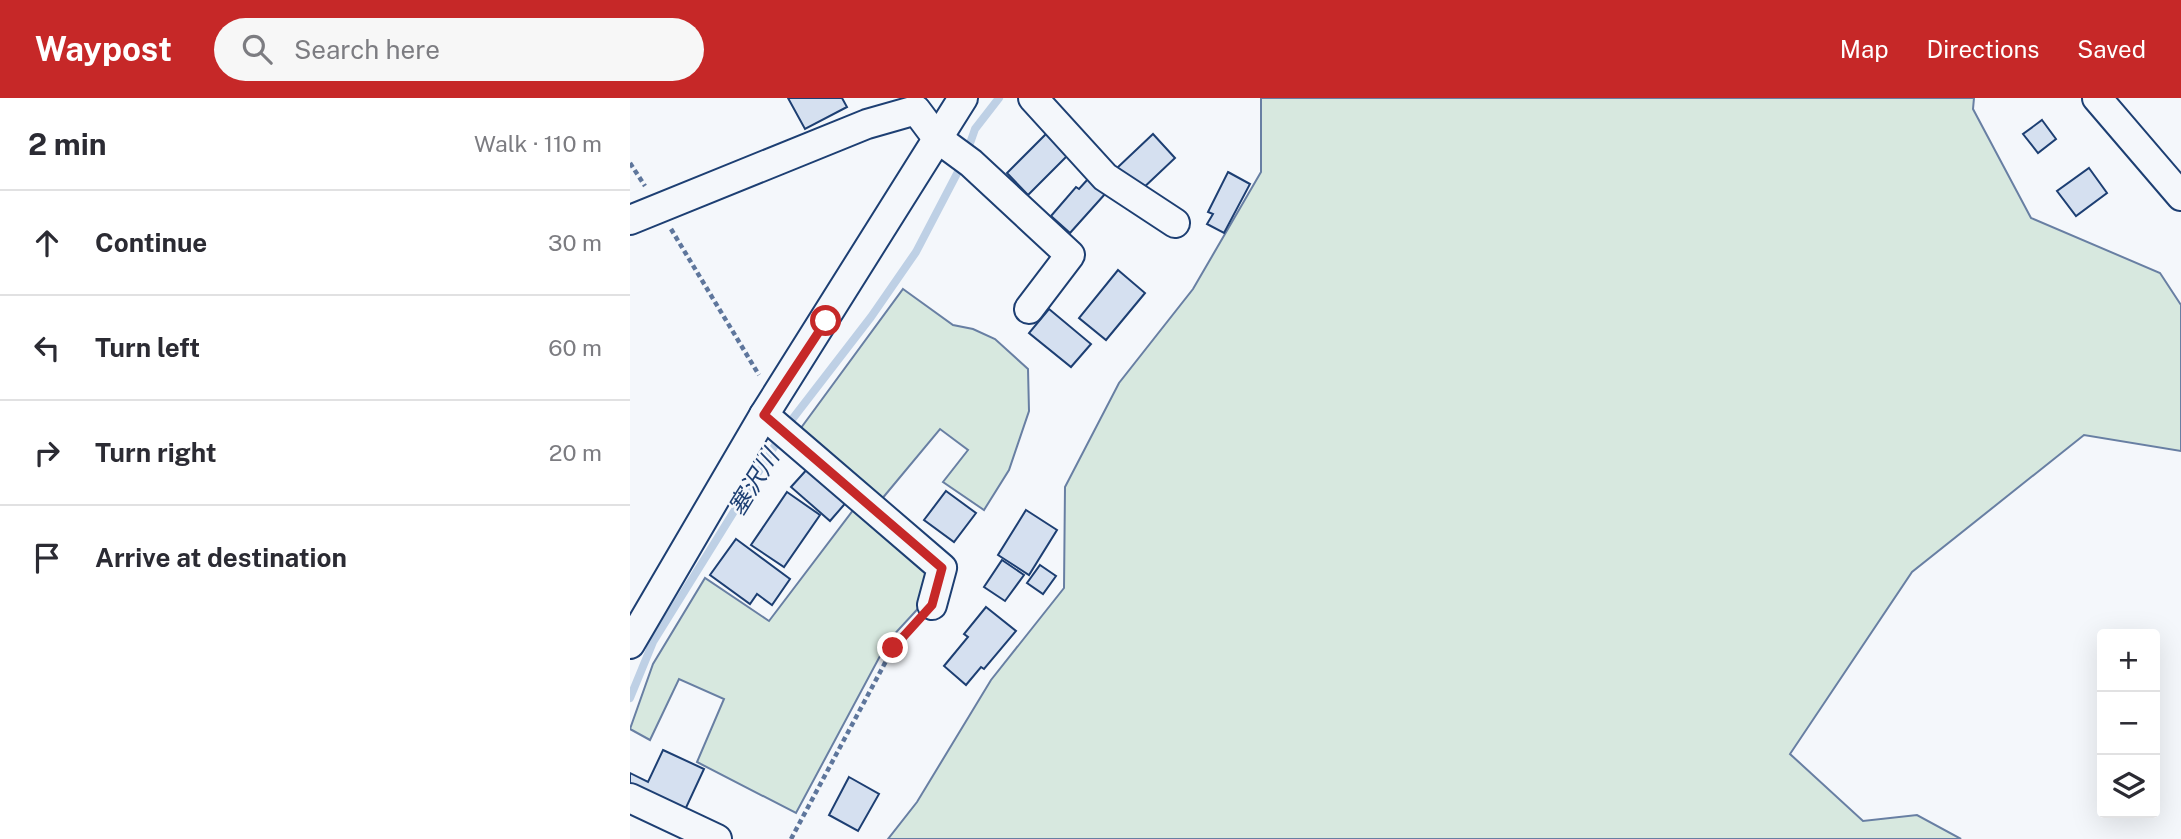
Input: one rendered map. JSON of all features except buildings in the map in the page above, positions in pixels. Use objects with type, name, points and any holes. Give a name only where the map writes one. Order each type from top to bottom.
[{"type":"street","points":[[630,644],[777,421],[937,138],[963,98]]},
{"type":"street","points":[[1033,98],[1105,177],[1175,223]]},
{"type":"street","points":[[2097,98],[2181,196]]},
{"type":"street","points":[[630,220],[867,124],[916,110],[937,138],[966,160],[1070,255],[1029,309]]},
{"type":"street","points":[[777,421],[942,568],[932,605]]},
{"type":"street","points":[[630,798],[717,839]]},
{"type":"path","points":[[630,163],[660,210],[777,421]]},
{"type":"path","points":[[791,839],[893,648],[932,605]]},
{"type":"shaded area","points":[[1261,98],[1974,98],[1973,109],[2031,218],[2160,273],[2181,305],[2181,451],[2084,435],[1912,572],[1790,754],[1863,821],[1917,815],[1961,839],[888,839],[917,802],[991,680],[1064,588],[1065,487],[1119,383],[1193,289],[1261,172]]},
{"type":"shaded area","points":[[903,289],[953,325],[973,329],[995,339],[1028,369],[1029,411],[1009,470],[984,510],[943,482],[968,450],[940,429],[881,500],[798,432]]},
{"type":"shaded area","points":[[857,505],[927,566],[925,601],[888,641],[796,813],[697,762],[724,699],[679,679],[650,740],[630,729],[653,664],[705,578],[769,621]]},
{"type":"waterway","name":"塞沢川","points":[[967,152],[975,129],[999,98]]},
{"type":"waterway","name":"塞沢川","points":[[630,698],[653,642],[787,426],[871,317],[916,252],[962,164]]},
{"type":"route","points":[[826,321],[764,415],[942,568],[932,605],[893,648]]}]
